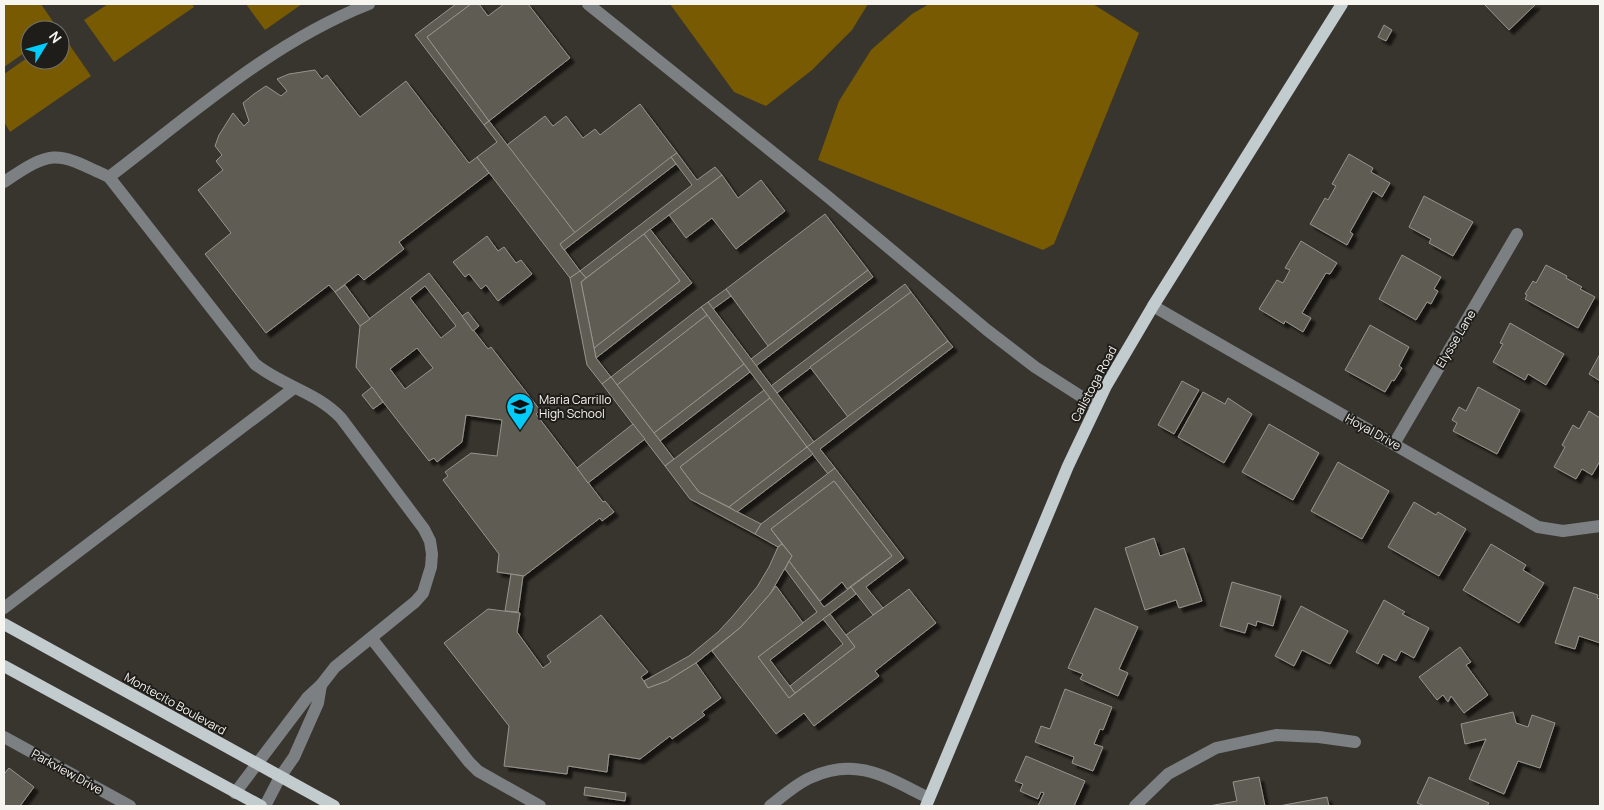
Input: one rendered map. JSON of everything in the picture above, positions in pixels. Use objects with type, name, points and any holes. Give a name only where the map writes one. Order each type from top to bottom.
[{"type":"main road","name":"Calistoga Road","points":[[927,802],[1068,466],[1096,406],[1153,306],[1342,4]]},
{"type":"main road","name":"Montecito Boulevard","points":[[4,624],[334,806]]},
{"type":"main road","points":[[4,666],[261,806]]},
{"type":"street","points":[[109,177],[272,54],[334,19],[369,4]]},
{"type":"street","points":[[588,4],[827,196],[988,330],[1035,367],[1096,406]]},
{"type":"street","points":[[4,182],[35,162],[55,157],[74,161],[109,177],[255,364],[262,371],[318,398],[341,418],[417,518],[430,541],[431,567],[423,593],[416,602],[335,667],[321,686],[307,698],[235,793]]},
{"type":"street","name":"Elysse Lane","points":[[1394,444],[1517,234]]},
{"type":"street","name":"Hoyal Drive","points":[[1153,306],[1538,527],[1563,531],[1600,526]]},
{"type":"street","points":[[4,608],[294,388]]},
{"type":"street","points":[[372,639],[478,771],[540,806]]},
{"type":"street","points":[[265,806],[280,777],[294,757],[318,703],[321,686]]},
{"type":"street","points":[[1135,806],[1168,774],[1216,748],[1276,735],[1319,737],[1356,742]]},
{"type":"street","name":"Parkview Drive","points":[[4,737],[128,806]]},
{"type":"street","points":[[770,806],[812,777],[845,768],[867,769],[882,775],[927,802]]},
{"type":"shaded area","points":[[4,4],[41,4],[52,20],[20,20],[20,56],[4,67]]},
{"type":"shaded area","points":[[108,4],[192,4],[194,7],[114,62],[84,20]]},
{"type":"shaded area","points":[[246,4],[302,4],[265,30]]},
{"type":"shaded area","points":[[670,4],[868,4],[852,30],[812,70],[766,106],[734,92]]},
{"type":"shaded area","points":[[929,4],[1093,4],[1139,33],[1054,244],[1043,250],[818,160],[839,101],[871,50],[912,14]]},
{"type":"shaded area","points":[[70,46],[91,76],[10,132],[4,122],[4,74],[20,63],[20,70],[70,70]]},
{"type":"building","points":[[456,4],[471,4],[427,37],[489,121],[484,125],[415,35]]},
{"type":"building","points":[[471,4],[479,4],[488,16],[504,4],[528,4],[570,58],[489,121],[427,37]]},
{"type":"building","points":[[1484,4],[1536,4],[1509,30]]},
{"type":"building","points":[[1384,25],[1392,30],[1386,41],[1378,37]]},
{"type":"building","points":[[315,70],[322,79],[327,75],[360,117],[406,81],[469,163],[477,157],[489,173],[399,242],[404,249],[364,280],[358,274],[335,292],[329,285],[266,333],[205,254],[231,233],[198,190],[223,170],[216,161],[222,155],[215,146],[219,135],[233,113],[244,126],[249,121],[243,103],[254,94],[266,86],[281,96],[287,91],[277,79],[289,74]]},
{"type":"building","points":[[640,104],[677,153],[575,233],[507,145],[545,116],[553,126],[566,116],[583,138],[595,129],[600,135]]},
{"type":"building","points":[[489,121],[575,233],[560,244],[580,271],[570,278],[477,157],[497,142],[484,125]]},
{"type":"building","points":[[677,153],[697,180],[715,167],[722,175],[586,278],[580,271],[692,185],[671,157]]},
{"type":"building","points":[[1349,154],[1373,168],[1371,172],[1390,183],[1382,197],[1373,191],[1350,232],[1353,234],[1347,245],[1310,224],[1325,198],[1328,200],[1336,186],[1332,184]]},
{"type":"building","points":[[671,157],[676,164],[564,250],[560,244]]},
{"type":"building","points":[[722,175],[738,198],[761,180],[785,211],[736,249],[712,218],[686,238],[669,215]]},
{"type":"building","points":[[1424,196],[1473,222],[1453,256],[1429,243],[1431,239],[1409,227]]},
{"type":"building","points":[[825,214],[868,270],[768,346],[726,289]]},
{"type":"building","points":[[650,229],[692,283],[596,358],[594,348],[680,281],[644,234]]},
{"type":"building","points":[[644,234],[680,281],[594,348],[581,282]]},
{"type":"building","points":[[487,236],[498,251],[504,247],[516,263],[521,260],[532,274],[498,301],[486,285],[481,289],[469,274],[465,277],[453,262]]},
{"type":"building","points":[[1301,241],[1337,263],[1330,274],[1326,273],[1302,313],[1311,318],[1303,332],[1285,321],[1284,324],[1259,309],[1277,280],[1283,283],[1290,270],[1285,268]]},
{"type":"building","points":[[1402,255],[1441,277],[1434,289],[1438,291],[1431,304],[1427,302],[1416,320],[1379,299]]},
{"type":"building","points":[[1546,265],[1567,276],[1566,278],[1582,287],[1580,289],[1595,297],[1578,328],[1525,299],[1527,295],[1525,294],[1533,281],[1536,283]]},
{"type":"building","points":[[868,270],[873,277],[756,366],[751,359]]},
{"type":"building","points":[[580,271],[586,278],[581,282],[596,358],[611,377],[602,384],[587,365],[570,278]]},
{"type":"building","points":[[429,273],[488,349],[491,347],[540,410],[536,414],[603,502],[605,501],[614,512],[602,521],[600,518],[524,576],[497,572],[499,554],[443,480],[448,476],[445,472],[471,453],[497,456],[502,420],[466,415],[462,442],[437,462],[434,458],[429,461],[356,367],[360,326]],"holes":[[[425,286],[456,326],[441,338],[410,298]],[[417,348],[433,368],[405,389],[390,369]]]},
{"type":"building","points":[[905,284],[911,292],[777,393],[771,386]]},
{"type":"building","points":[[345,285],[370,319],[360,326],[335,292]]},
{"type":"building","points":[[726,289],[731,296],[713,309],[708,302]]},
{"type":"building","points":[[911,292],[948,341],[848,417],[810,367]]},
{"type":"building","points":[[708,302],[814,442],[807,447],[701,307]]},
{"type":"building","points":[[701,307],[707,315],[617,385],[611,377]]},
{"type":"building","points":[[468,312],[479,326],[473,331],[462,316]]},
{"type":"building","points":[[707,315],[744,364],[654,433],[617,385]]},
{"type":"building","points":[[1510,323],[1564,354],[1546,385],[1528,374],[1525,380],[1493,362],[1503,344],[1500,343]]},
{"type":"building","points":[[1370,325],[1409,347],[1399,366],[1402,368],[1385,392],[1345,370]]},
{"type":"building","points":[[948,341],[953,347],[820,449],[835,468],[828,474],[807,447]]},
{"type":"building","points":[[1600,354],[1600,381],[1589,374]]},
{"type":"building","points":[[744,364],[750,372],[660,441],[654,433]]},
{"type":"building","points":[[611,377],[674,459],[665,466],[602,384]]},
{"type":"building","points":[[1182,381],[1199,390],[1174,434],[1158,425]]},
{"type":"building","points":[[372,387],[383,402],[373,409],[362,395]]},
{"type":"building","points":[[1478,387],[1520,410],[1497,454],[1453,431],[1457,423],[1452,420],[1459,407],[1466,411]]},
{"type":"building","points":[[764,390],[770,398],[680,467],[699,492],[761,524],[755,534],[690,499],[665,466]]},
{"type":"building","points":[[1203,392],[1225,404],[1228,398],[1252,414],[1224,463],[1178,437]]},
{"type":"building","points":[[770,398],[807,447],[729,507],[699,492],[680,467]]},
{"type":"building","points":[[1589,411],[1600,418],[1600,461],[1592,475],[1582,469],[1576,479],[1554,467],[1565,447],[1562,445],[1573,425],[1579,429]]},
{"type":"building","points":[[633,424],[645,439],[588,483],[577,468]]},
{"type":"building","points":[[1269,424],[1319,453],[1293,500],[1242,472]]},
{"type":"building","points":[[807,447],[813,454],[737,512],[729,507]]},
{"type":"building","points":[[1338,462],[1389,491],[1362,539],[1311,511]]},
{"type":"building","points":[[835,468],[904,558],[866,587],[883,608],[873,615],[851,587],[892,556],[834,481],[771,529],[782,544],[778,547],[755,534],[761,524]]},
{"type":"building","points":[[834,481],[892,556],[847,589],[842,582],[820,601],[789,561],[792,556],[771,529]]},
{"type":"building","points":[[1414,502],[1436,515],[1438,512],[1466,529],[1439,576],[1388,547]]},
{"type":"building","points":[[1154,538],[1160,556],[1184,548],[1202,601],[1179,608],[1176,600],[1145,610],[1125,548]]},
{"type":"building","points":[[782,544],[792,556],[770,594],[741,627],[696,663],[667,681],[648,688],[644,681],[689,656],[718,632],[732,617],[757,587],[778,547]]},
{"type":"building","points":[[1491,544],[1526,565],[1523,570],[1544,583],[1519,623],[1463,590]]},
{"type":"building","points":[[789,561],[824,607],[851,587],[856,594],[770,660],[795,693],[789,698],[758,657],[817,612],[785,569]]},
{"type":"building","points":[[511,574],[523,576],[518,612],[505,611]]},
{"type":"building","points":[[1232,582],[1281,596],[1273,626],[1257,621],[1256,626],[1248,623],[1245,633],[1220,626]]},
{"type":"building","points":[[776,586],[803,623],[758,657],[789,698],[855,647],[846,635],[909,589],[936,623],[875,671],[879,676],[814,726],[804,713],[776,734],[712,651],[741,627]]},
{"type":"building","points":[[1574,587],[1598,595],[1597,598],[1600,599],[1600,643],[1579,636],[1575,649],[1555,643]]},
{"type":"building","points":[[1384,600],[1405,612],[1402,614],[1429,628],[1414,658],[1401,651],[1396,661],[1383,654],[1378,664],[1356,652]]},
{"type":"building","points":[[1301,606],[1348,631],[1330,664],[1302,650],[1294,666],[1275,656]]},
{"type":"building","points":[[1095,608],[1138,627],[1119,669],[1128,673],[1118,696],[1080,679],[1083,674],[1068,668]]},
{"type":"building","points":[[488,609],[520,613],[517,632],[543,668],[551,662],[547,656],[601,615],[648,672],[641,677],[648,688],[667,681],[696,663],[721,698],[702,712],[705,715],[672,739],[670,736],[640,759],[609,754],[607,772],[568,766],[567,774],[504,766],[509,726],[444,643]]},
{"type":"building","points":[[830,614],[855,647],[795,693],[790,686],[843,644],[823,619]]},
{"type":"building","points":[[1460,647],[1471,662],[1466,665],[1488,695],[1464,713],[1451,696],[1448,702],[1443,695],[1437,700],[1419,677]]},
{"type":"building","points":[[1065,689],[1112,707],[1103,730],[1100,729],[1094,744],[1103,747],[1093,771],[1072,763],[1074,757],[1035,742],[1041,726],[1050,729]]},
{"type":"building","points":[[1513,712],[1516,723],[1528,727],[1532,715],[1555,723],[1540,768],[1518,761],[1504,794],[1469,779],[1486,739],[1465,744],[1461,724]]},
{"type":"building","points":[[1026,756],[1085,781],[1074,806],[1038,806],[1044,793],[1041,792],[1038,799],[1020,791],[1023,784],[1015,781]]},
{"type":"building","points":[[9,768],[34,787],[20,806],[4,806],[4,774]]},
{"type":"building","points":[[1259,777],[1265,806],[1209,806],[1237,801],[1233,782]]},
{"type":"building","points":[[1429,777],[1489,803],[1487,806],[1425,806],[1417,803]]},
{"type":"building","points":[[585,787],[626,793],[625,801],[584,795]]},
{"type":"building","points":[[1327,797],[1329,806],[1279,806]]},
{"type":"place","name":"Maria Carrillo High School","points":[[520,431]]}]
